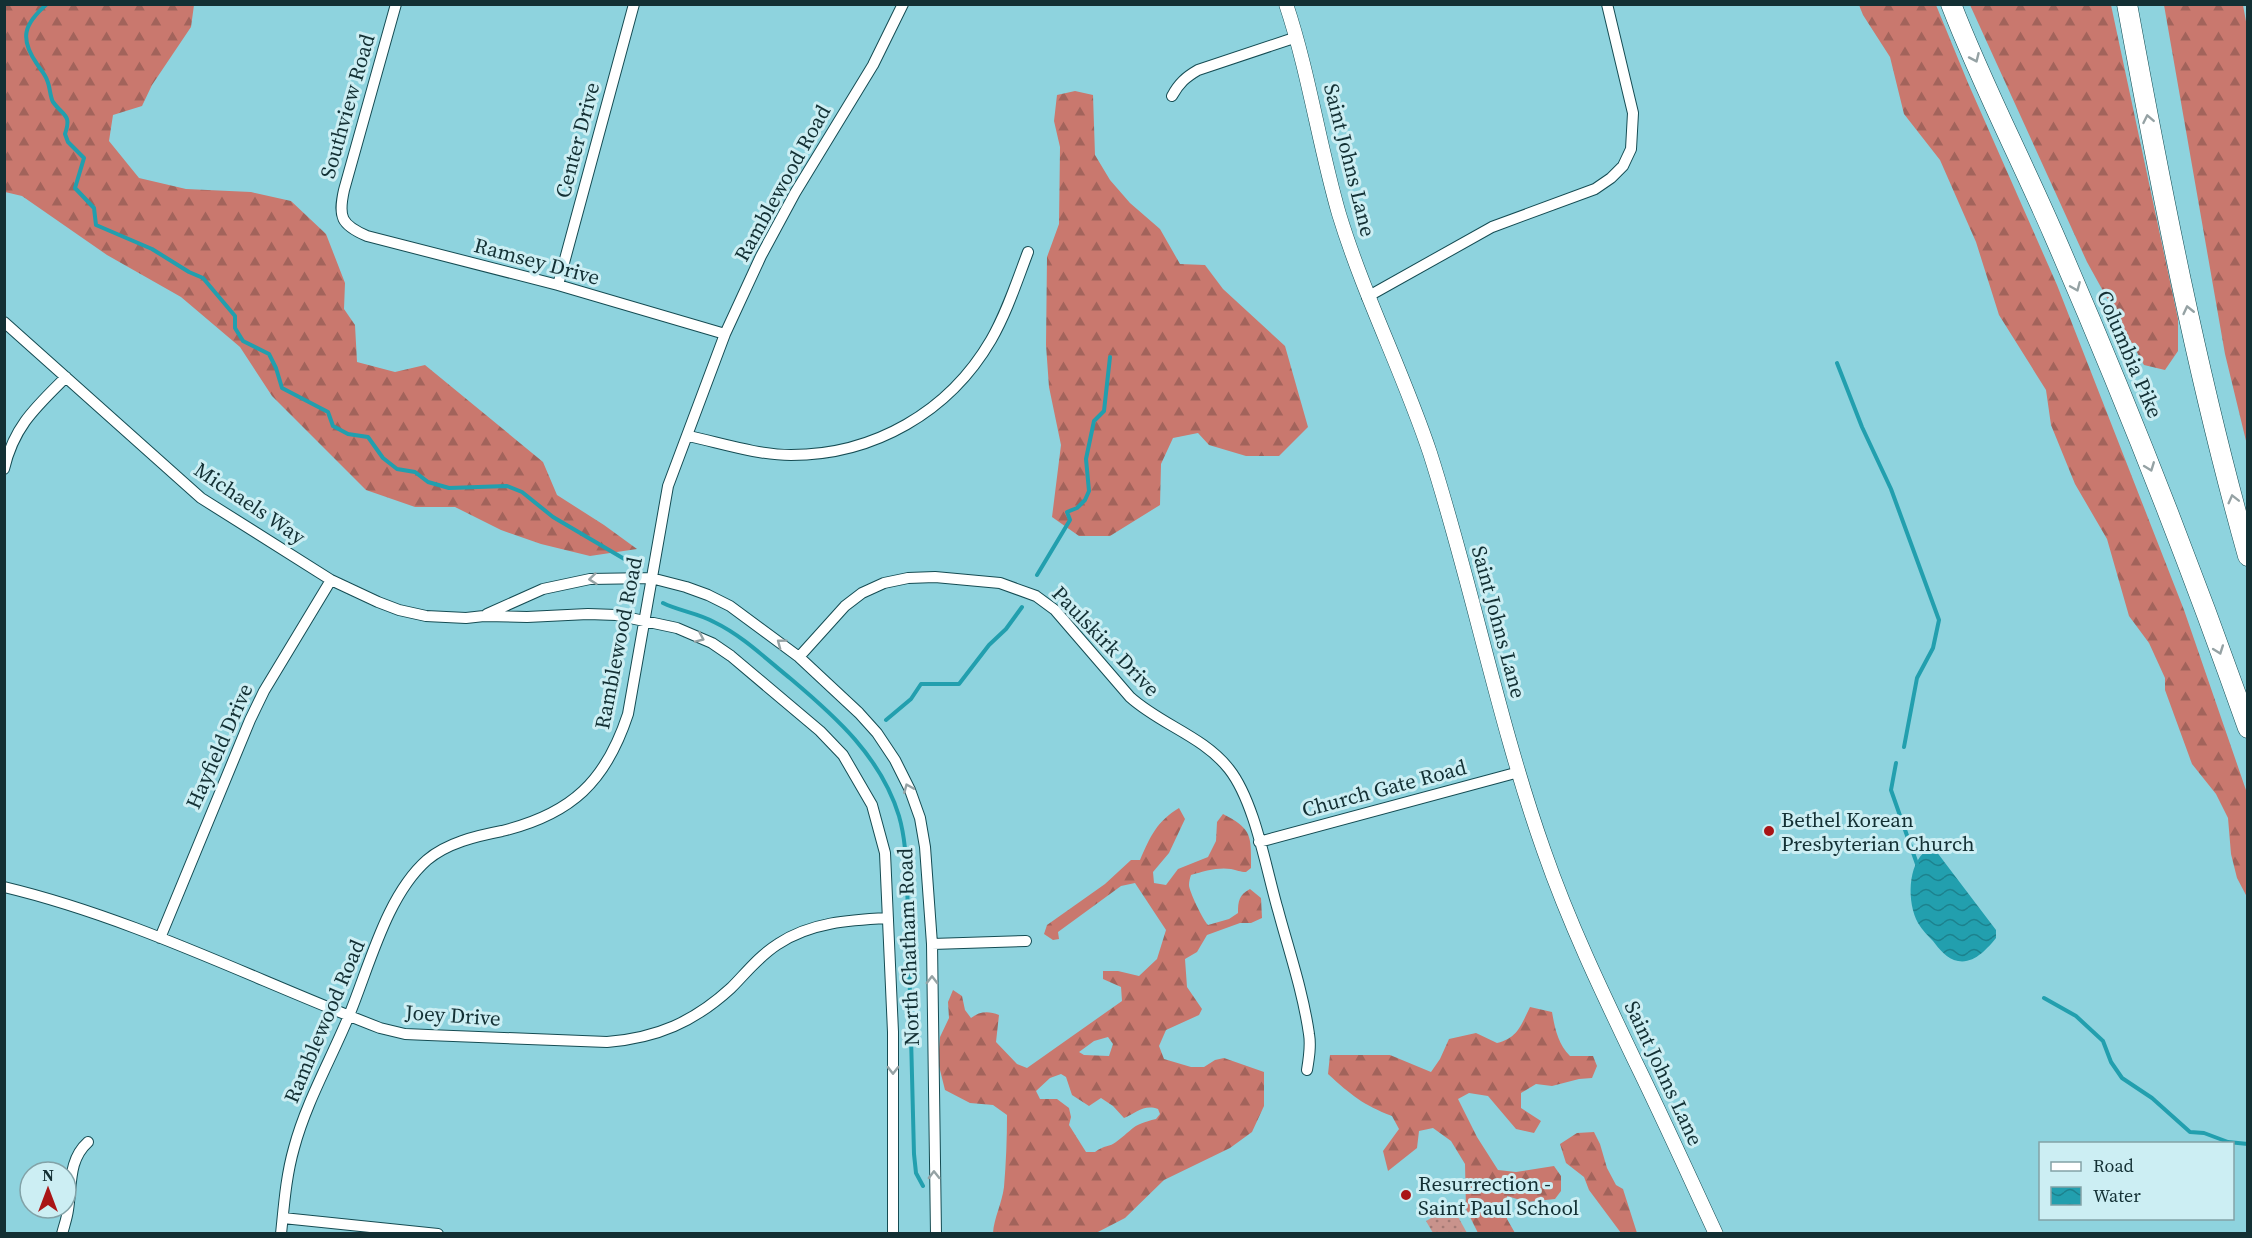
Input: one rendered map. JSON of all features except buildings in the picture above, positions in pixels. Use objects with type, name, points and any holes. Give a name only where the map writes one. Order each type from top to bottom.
[{"type":"highway","name":"Columbia Pike","points":[[1951,4],[2053,233],[2131,417],[2185,556],[2247,728]]},
{"type":"highway","points":[[2127,4],[2166,209],[2208,401],[2247,556]]},
{"type":"street","name":"Southview Road","points":[[343,219],[341,204],[344,190],[396,4]]},
{"type":"street","name":"Center Drive","points":[[558,285],[634,4]]},
{"type":"street","name":"Ramblewood Road","points":[[281,1233],[287,1178],[299,1130],[349,1016],[397,896],[427,860],[447,848],[472,837],[540,819],[589,788],[606,766],[619,741],[628,714],[668,486],[725,334],[761,256],[795,194],[873,65],[903,4]]},
{"type":"street","name":"Saint Johns Lane","points":[[1286,4],[1297,38],[1338,211],[1367,297],[1417,417],[1432,461],[1542,848],[1581,945],[1716,1233]]},
{"type":"street","points":[[1367,297],[1492,227],[1595,189],[1623,166],[1631,149],[1634,113],[1607,4]]},
{"type":"street","points":[[1172,96],[1187,76],[1198,70],[1297,38]]},
{"type":"street","name":"Ramsey Drive","points":[[343,219],[347,227],[367,236],[558,285],[725,334]]},
{"type":"street","points":[[688,436],[763,452],[798,455],[817,454],[876,441],[900,429],[927,413],[973,366],[1003,317],[1028,252]]},
{"type":"street","name":"Michaels Way","points":[[4,322],[201,498],[231,519],[332,580],[399,610],[446,618],[588,614],[616,615],[645,620]]},
{"type":"street","points":[[4,469],[20,427],[32,411],[66,377]]},
{"type":"street","name":"Paulskirk Drive","points":[[799,657],[845,606],[862,593],[884,583],[908,578],[935,577],[1000,583],[1036,596],[1055,610],[1130,697],[1144,709],[1198,740],[1214,752],[1240,786],[1259,842],[1306,1015],[1310,1046],[1307,1070]]},
{"type":"street","name":"Michaels Way","points":[[484,616],[543,589],[563,584],[590,579],[651,578]]},
{"type":"street","name":"North Chatham Road","points":[[651,578],[708,595],[730,606],[799,657],[877,733],[895,760],[910,790],[920,818],[925,847],[932,944],[936,1233]]},
{"type":"street","name":"Hayfield Drive","points":[[160,938],[250,720],[264,691],[332,580]]},
{"type":"street","name":"North Chatham Road","points":[[645,620],[676,628],[712,643],[731,656],[820,731],[843,755],[872,805],[880,828],[888,881],[893,1032],[893,1233]]},
{"type":"street","name":"Church Gate Road","points":[[1259,842],[1519,771]]},
{"type":"street","name":"Joey Drive","points":[[4,887],[38,895],[160,938],[380,1028],[405,1034],[607,1042],[632,1040],[660,1033],[685,1022],[711,1005],[759,957],[778,943],[796,934],[822,925],[848,920],[888,918]]},
{"type":"street","points":[[932,944],[1026,941]]},
{"type":"street","points":[[62,1233],[68,1214],[75,1158],[88,1142]]},
{"type":"street","points":[[283,1218],[438,1233]]},
{"type":"green space","points":[[5,4],[194,5],[191,27],[152,85],[142,106],[113,115],[109,141],[139,178],[186,189],[251,192],[291,201],[326,234],[345,283],[344,309],[355,325],[357,362],[395,372],[425,365],[543,462],[557,495],[637,549],[590,556],[541,544],[501,530],[455,507],[415,507],[366,490],[272,396],[240,347],[181,297],[107,255],[22,196],[5,192]]},
{"type":"green space","points":[[1859,5],[1936,5],[2057,285],[2184,610],[2247,793],[2247,897],[2237,878],[2231,854],[2228,818],[2216,794],[2192,764],[2165,690],[2165,678],[2149,643],[2129,616],[2107,539],[2075,484],[2051,425],[2046,390],[1999,315],[1976,242],[1940,160],[1904,114],[1890,57]]},
{"type":"green space","points":[[1970,5],[2111,5],[2178,319],[2178,351],[2165,370],[2144,365],[2087,262]]},
{"type":"green space","points":[[2164,5],[2243,5],[2247,27],[2247,445],[2225,354]]},
{"type":"green space","points":[[1075,91],[1093,95],[1095,155],[1110,180],[1130,203],[1160,229],[1180,264],[1205,265],[1223,289],[1285,346],[1308,427],[1279,456],[1246,456],[1209,445],[1198,433],[1173,438],[1161,464],[1160,505],[1110,536],[1079,536],[1052,517],[1061,445],[1049,387],[1046,345],[1047,257],[1059,224],[1060,147],[1054,121],[1057,95]]},
{"type":"green space","points":[[1179,808],[1185,819],[1169,853],[1153,872],[1154,883],[1166,885],[1178,869],[1208,857],[1216,841],[1217,822],[1223,814],[1240,824],[1248,835],[1251,868],[1246,872],[1221,869],[1191,875],[1189,885],[1191,893],[1208,925],[1229,919],[1238,913],[1240,899],[1250,889],[1261,898],[1262,918],[1207,935],[1197,952],[1185,959],[1187,987],[1202,1009],[1199,1015],[1166,1030],[1159,1046],[1164,1059],[1191,1067],[1204,1067],[1215,1060],[1224,1058],[1264,1072],[1264,1106],[1252,1132],[1230,1148],[1164,1180],[1125,1218],[1096,1233],[993,1233],[1004,1187],[1007,1115],[993,1105],[970,1103],[945,1090],[938,1062],[940,1037],[949,1018],[948,1002],[953,990],[962,996],[965,1010],[971,1018],[985,1012],[999,1015],[996,1042],[1017,1064],[1027,1068],[1122,1001],[1121,987],[1103,979],[1103,971],[1118,971],[1139,976],[1157,959],[1166,930],[1135,883],[1121,886],[1058,932],[1059,939],[1053,940],[1044,934],[1047,925],[1105,884],[1131,860],[1140,860],[1155,830]],"holes":[[[1108,1037],[1113,1044],[1109,1056],[1084,1055],[1079,1052],[1094,1041]],[[1061,1074],[1066,1077],[1072,1095],[1089,1106],[1101,1098],[1113,1106],[1124,1118],[1148,1108],[1158,1109],[1160,1114],[1156,1119],[1134,1128],[1114,1144],[1095,1152],[1086,1152],[1069,1125],[1071,1117],[1069,1108],[1057,1099],[1040,1099],[1036,1091],[1050,1078]]]},
{"type":"green space","points":[[1530,1007],[1552,1012],[1558,1036],[1570,1056],[1593,1056],[1597,1066],[1592,1078],[1552,1086],[1536,1084],[1521,1093],[1521,1108],[1541,1121],[1534,1133],[1516,1129],[1488,1096],[1469,1093],[1458,1099],[1477,1137],[1498,1170],[1516,1172],[1554,1166],[1561,1176],[1561,1191],[1555,1199],[1527,1202],[1507,1196],[1507,1219],[1515,1233],[1478,1233],[1466,1209],[1465,1164],[1451,1141],[1433,1128],[1419,1131],[1417,1148],[1388,1171],[1383,1151],[1399,1129],[1392,1116],[1358,1099],[1328,1074],[1330,1055],[1390,1055],[1431,1072],[1449,1039],[1476,1033],[1497,1043],[1504,1041],[1518,1030]]},
{"type":"green space","points":[[1594,1132],[1607,1168],[1616,1185],[1623,1189],[1637,1233],[1621,1233],[1589,1190],[1584,1177],[1566,1163],[1560,1144],[1577,1133]]},
{"type":"shaded area","points":[[1452,1206],[1467,1233],[1433,1233],[1426,1221]]},
{"type":"water","points":[[1927,850],[1936,851],[1996,930],[1996,938],[1975,958],[1958,961],[1950,958],[1921,928],[1914,915],[1911,895],[1912,874],[1920,856]]},
{"type":"waterway","points":[[47,4],[33,18],[26,39],[31,55],[48,82],[53,102],[67,119],[65,134],[68,142],[84,158],[75,188],[94,208],[96,225],[152,249],[203,278],[235,316],[235,328],[243,341],[269,354],[282,388],[328,412],[333,426],[348,434],[368,437],[383,458],[397,469],[415,472],[428,482],[449,488],[507,486],[522,492],[553,517],[626,560]]},
{"type":"waterway","points":[[1037,575],[1070,520],[1067,512],[1077,508],[1085,500],[1089,491],[1086,459],[1094,421],[1104,411],[1110,357]]},
{"type":"waterway","points":[[1837,363],[1862,427],[1891,489],[1939,620],[1933,648],[1917,678],[1904,747]]},
{"type":"waterway","points":[[663,603],[702,616],[725,628],[754,648],[791,679],[840,723],[855,740],[881,775],[891,795],[899,816],[906,855],[914,1154],[916,1173],[923,1186]]},
{"type":"waterway","points":[[886,720],[911,699],[921,684],[959,684],[1022,607]]},
{"type":"waterway","points":[[1896,763],[1891,790],[1917,864]]},
{"type":"waterway","points":[[904,918],[908,923],[916,922]]},
{"type":"waterway","points":[[2044,998],[2076,1016],[2103,1041],[2111,1062],[2122,1078],[2152,1098],[2190,1132],[2204,1133],[2228,1142]]},
{"type":"waterway","points":[[2234,1143],[2248,1144]]},
{"type":"place","name":"Bethel Korean Presbyterian Church","points":[[1769,831]]},
{"type":"place","name":"Resurrection - Saint Paul School","points":[[1406,1195]]}]
